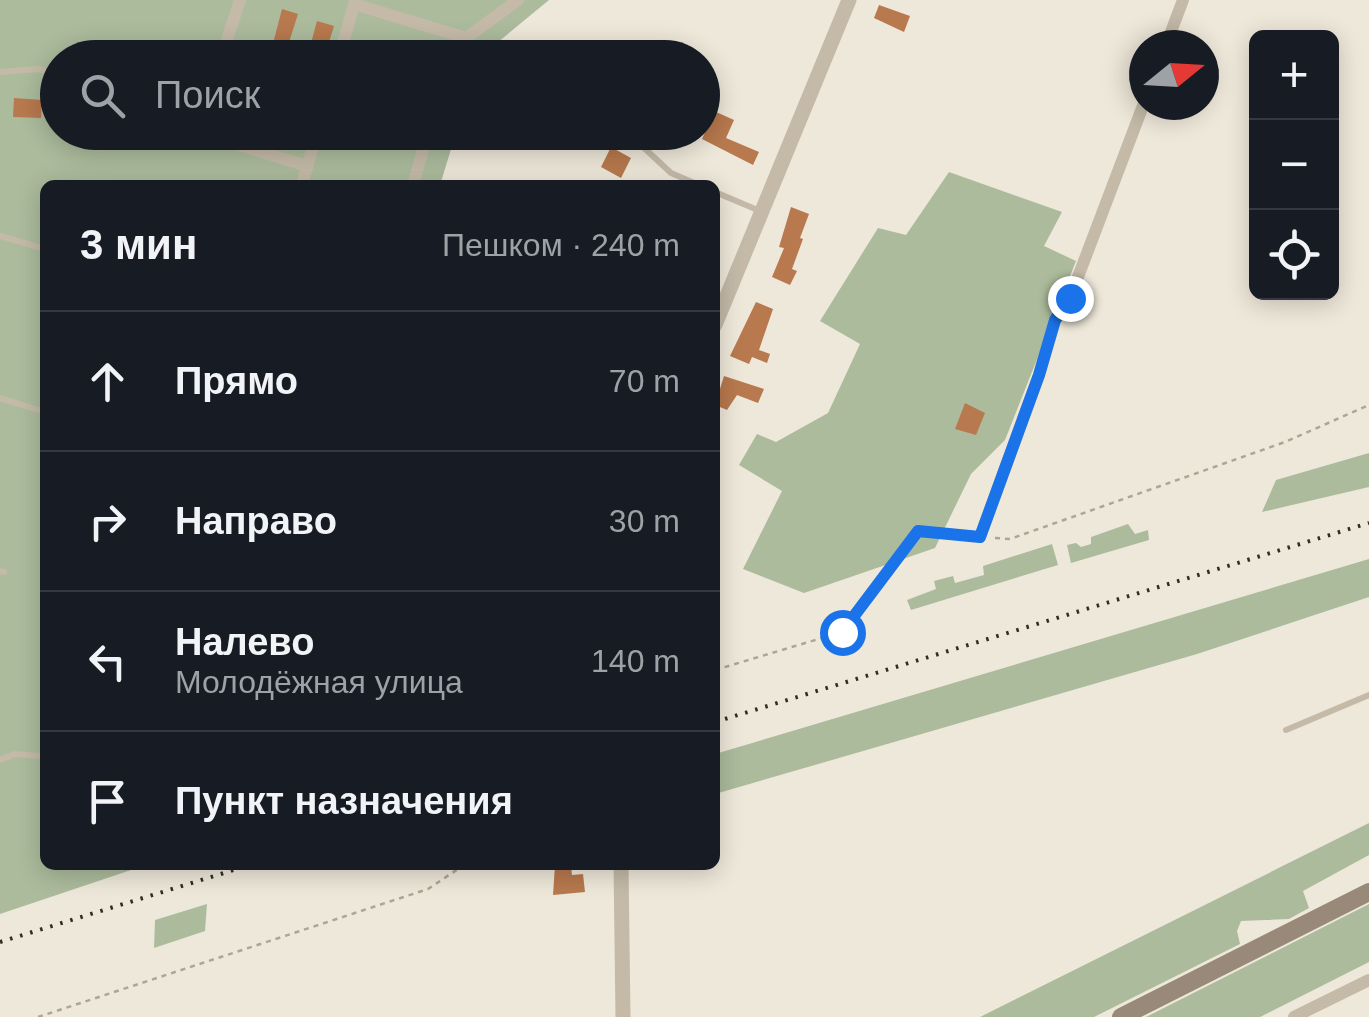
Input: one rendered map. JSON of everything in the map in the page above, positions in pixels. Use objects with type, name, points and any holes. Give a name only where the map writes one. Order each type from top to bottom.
[{"type":"main road","points":[[1120,1017],[1369,892]]},
{"type":"street","points":[[227,40],[240,0]]},
{"type":"street","points":[[467,40],[518,0]]},
{"type":"street","points":[[720,313],[849,0]]},
{"type":"street","points":[[1172,30],[1183,0]]},
{"type":"street","points":[[344,40],[354,4],[458,40]]},
{"type":"street","points":[[980,537],[1055,320],[1070,298],[1137,120]]},
{"type":"street","points":[[254,150],[308,166]]},
{"type":"street","points":[[304,180],[312,150]]},
{"type":"street","points":[[414,180],[423,150]]},
{"type":"street","points":[[621,870],[623,1017]]},
{"type":"street","points":[[1294,1017],[1369,980]]},
{"type":"lane","points":[[0,72],[40,69]]},
{"type":"lane","points":[[646,150],[671,173],[687,180]]},
{"type":"lane","points":[[720,194],[762,212]]},
{"type":"lane","points":[[0,236],[40,248]]},
{"type":"lane","points":[[0,398],[40,410]]},
{"type":"lane","points":[[1286,730],[1369,695]]},
{"type":"lane","points":[[0,760],[15,754],[40,755]]},
{"type":"path","points":[[720,669],[842,632],[918,531],[1010,539],[1285,442],[1369,405]]},
{"type":"path","points":[[38,1017],[428,889],[456,870]]},
{"type":"green space","points":[[0,0],[549,0],[501,40],[40,40],[40,150],[451,150],[442,180],[40,180],[40,870],[131,870],[0,914]]},
{"type":"green space","points":[[949,172],[1062,212],[1044,246],[1076,261],[1005,440],[971,474],[935,548],[804,593],[743,569],[782,491],[739,465],[757,434],[776,442],[828,413],[860,344],[820,321],[878,228],[906,235]]},
{"type":"green space","points":[[1369,453],[1369,487],[1262,512],[1276,480]]},
{"type":"green space","points":[[1128,524],[1135,534],[1148,530],[1149,540],[1071,563],[1067,545],[1091,544],[1091,537]]},
{"type":"green space","points":[[1052,544],[1058,565],[911,610],[907,600],[936,589],[934,581],[953,576],[955,583],[984,575],[983,566]]},
{"type":"green space","points":[[1369,559],[1369,597],[1197,654],[720,793],[720,753]]},
{"type":"green space","points":[[1369,823],[1369,855],[1303,891],[1309,908],[1289,919],[1241,921],[1237,931],[1240,944],[1094,1017],[980,1017]]},
{"type":"green space","points":[[207,904],[205,931],[154,948],[155,920]]},
{"type":"green space","points":[[1369,904],[1369,962],[1260,1017],[1146,1017]]},
{"type":"building","points":[[879,5],[910,16],[904,32],[874,18]]},
{"type":"building","points":[[282,9],[298,14],[290,40],[274,40]]},
{"type":"building","points":[[317,21],[334,26],[330,40],[312,40]]},
{"type":"building","points":[[14,98],[40,100],[40,118],[13,117]]},
{"type":"building","points":[[720,114],[734,120],[726,138],[759,152],[753,165],[720,148]]},
{"type":"building","points":[[610,150],[631,158],[621,178],[601,167]]},
{"type":"building","points":[[791,207],[809,214],[792,269],[797,271],[790,285],[772,277],[784,248],[779,247]]},
{"type":"building","points":[[756,302],[773,309],[759,350],[770,354],[767,363],[752,357],[749,364],[730,356]]},
{"type":"building","points":[[724,376],[764,389],[758,403],[737,395],[727,410],[720,407]]},
{"type":"building","points":[[965,403],[985,413],[976,435],[955,429]]},
{"type":"building","points":[[555,870],[583,874],[585,892],[553,895]]},
{"type":"railway","points":[[720,720],[1369,523]]},
{"type":"railway","points":[[0,942],[234,870]]},
{"type":"route","points":[[842,632],[918,531],[980,537],[1055,320],[1070,298]]}]
